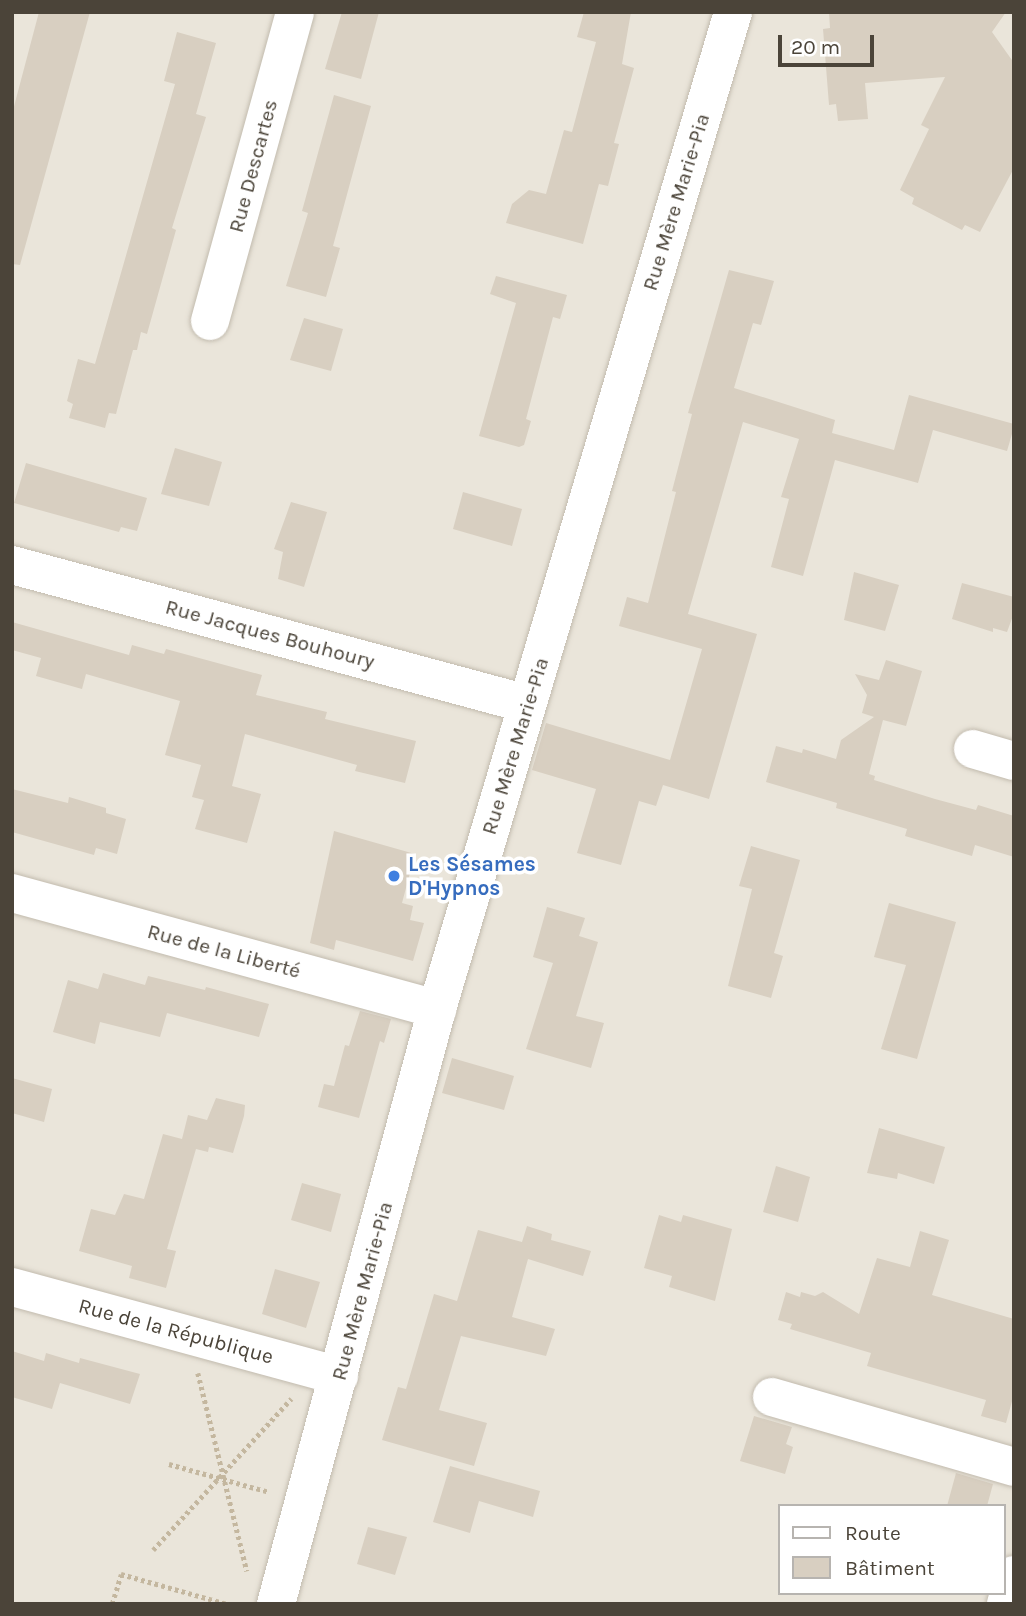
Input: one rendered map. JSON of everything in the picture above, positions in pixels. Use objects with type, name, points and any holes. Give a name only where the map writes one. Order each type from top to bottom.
[{"type":"street","name":"Rue Descartes","points":[[210,321],[295,12]]},
{"type":"street","name":"Rue Mère Marie-Pia","points":[[278,1598],[304,1504],[323,1372],[437,1009],[733,12]]},
{"type":"street","name":"Rue Jacques Bouhoury","points":[[12,565],[527,704]]},
{"type":"street","points":[[973,749],[1014,761]]},
{"type":"street","name":"Rue de la Liberté","points":[[12,893],[437,1009]]},
{"type":"street","name":"Rue de la République","points":[[12,1287],[323,1372]]},
{"type":"street","points":[[772,1397],[1014,1467]]},
{"type":"street","points":[[1006,1604],[1014,1575]]},
{"type":"path","points":[[196,1337],[198,1376],[247,1575],[278,1598]]},
{"type":"path","points":[[153,1550],[299,1391],[323,1372]]},
{"type":"path","points":[[169,1464],[222,1476],[304,1504]]},
{"type":"path","points":[[112,1604],[121,1574],[227,1604]]},
{"type":"shaded area","points":[[12,12],[1014,12],[1014,1604],[12,1604]]},
{"type":"building","points":[[39,12],[90,12],[20,265],[12,264],[12,114]]},
{"type":"building","points":[[342,12],[379,12],[361,79],[325,69]]},
{"type":"building","points":[[584,12],[631,12],[622,64],[634,68],[614,143],[619,144],[608,186],[599,184],[583,244],[506,223],[512,204],[529,190],[546,194],[564,130],[572,132],[596,42],[577,37]]},
{"type":"building","points":[[829,12],[1006,12],[992,32],[1014,63],[1014,168],[980,232],[965,225],[962,230],[912,204],[914,198],[900,190],[929,129],[921,125],[945,77],[865,83],[868,119],[838,121],[836,104],[829,105],[823,29],[830,28]]},
{"type":"building","points":[[177,32],[216,43],[196,114],[206,117],[172,228],[176,230],[147,334],[141,332],[137,350],[133,350],[116,414],[109,413],[105,428],[69,418],[73,404],[67,401],[78,359],[95,364],[175,84],[164,81]]},
{"type":"building","points":[[334,95],[371,106],[333,246],[340,248],[326,297],[286,286],[308,213],[302,211]]},
{"type":"building","points":[[729,270],[774,281],[761,325],[753,323],[734,388],[835,420],[832,433],[894,450],[909,395],[1014,424],[1014,427],[1007,451],[933,430],[918,483],[835,460],[803,576],[771,567],[789,499],[781,497],[799,439],[743,422],[688,614],[757,634],[709,799],[663,785],[656,806],[639,801],[621,865],[577,853],[596,789],[532,770],[546,723],[670,760],[702,649],[619,626],[627,597],[648,603],[676,492],[672,491],[692,414],[688,413]]},
{"type":"building","points":[[496,276],[567,295],[560,319],[553,317],[526,419],[531,421],[524,445],[519,447],[479,436],[516,303],[490,294]]},
{"type":"building","points":[[304,318],[343,329],[331,371],[290,360]]},
{"type":"building","points":[[175,448],[222,462],[209,506],[161,494]]},
{"type":"building","points":[[26,463],[147,498],[137,531],[121,527],[119,532],[14,503]]},
{"type":"building","points":[[463,492],[522,509],[512,546],[453,529]]},
{"type":"building","points":[[291,502],[327,512],[304,587],[278,579],[283,552],[274,549]]},
{"type":"building","points":[[854,572],[899,585],[885,631],[844,620]]},
{"type":"building","points":[[962,583],[1014,597],[1014,613],[1007,632],[993,628],[993,632],[952,619]]},
{"type":"building","points":[[12,622],[129,655],[132,645],[164,654],[166,649],[262,675],[256,695],[327,712],[325,719],[416,741],[405,783],[355,771],[357,765],[245,734],[232,786],[261,794],[247,843],[195,829],[204,800],[192,797],[201,765],[165,755],[180,701],[86,674],[82,689],[36,676],[41,658],[12,650]]},
{"type":"building","points":[[886,660],[922,671],[906,726],[883,720],[869,774],[875,776],[874,780],[935,799],[976,810],[978,805],[1014,816],[1014,857],[975,845],[972,856],[905,836],[907,829],[836,808],[837,803],[766,782],[776,746],[802,753],[803,749],[836,759],[841,740],[874,717],[862,713],[867,695],[855,674],[879,680]]},
{"type":"building","points":[[12,789],[68,803],[69,797],[106,808],[106,813],[126,819],[117,854],[96,848],[94,855],[12,832]]},
{"type":"building","points":[[334,831],[415,854],[402,903],[413,906],[410,920],[424,923],[413,961],[336,940],[334,950],[310,943]]},
{"type":"building","points":[[751,846],[800,860],[774,953],[783,956],[771,998],[728,986],[752,889],[739,886]]},
{"type":"building","points":[[889,903],[956,922],[917,1059],[881,1049],[906,965],[874,957]]},
{"type":"building","points":[[547,907],[585,918],[579,936],[598,942],[576,1016],[604,1023],[591,1068],[526,1049],[553,963],[533,957]]},
{"type":"building","points":[[103,973],[145,985],[148,976],[205,990],[206,987],[269,1004],[259,1037],[167,1013],[160,1037],[100,1022],[95,1044],[53,1032],[68,980],[98,989]]},
{"type":"building","points":[[360,1011],[391,1019],[384,1043],[380,1041],[359,1118],[318,1107],[324,1084],[334,1086],[345,1045],[349,1046]]},
{"type":"building","points":[[452,1058],[514,1076],[504,1110],[442,1093]]},
{"type":"building","points":[[12,1078],[52,1089],[44,1122],[12,1113]]},
{"type":"building","points":[[216,1098],[245,1105],[244,1116],[233,1153],[209,1147],[208,1152],[196,1149],[167,1249],[176,1251],[166,1288],[129,1278],[132,1266],[79,1251],[91,1209],[115,1215],[124,1194],[144,1199],[163,1134],[182,1139],[188,1115],[207,1120]]},
{"type":"building","points":[[879,1128],[945,1147],[934,1184],[898,1173],[897,1179],[867,1173]]},
{"type":"building","points":[[776,1166],[810,1177],[798,1222],[763,1212]]},
{"type":"building","points":[[302,1183],[341,1194],[331,1232],[291,1220]]},
{"type":"building","points":[[659,1215],[681,1222],[683,1215],[732,1229],[715,1301],[669,1287],[672,1276],[644,1268]]},
{"type":"building","points":[[527,1226],[552,1234],[551,1240],[591,1251],[583,1276],[528,1259],[512,1317],[555,1329],[546,1356],[461,1336],[439,1410],[487,1423],[474,1466],[382,1440],[398,1387],[406,1389],[434,1294],[457,1301],[478,1230],[522,1242]]},
{"type":"building","points":[[920,1231],[949,1240],[932,1295],[1014,1319],[1014,1394],[1006,1423],[981,1416],[986,1400],[867,1366],[871,1353],[790,1329],[792,1324],[778,1320],[786,1292],[800,1297],[801,1292],[815,1296],[823,1292],[859,1314],[877,1258],[910,1267]]},
{"type":"building","points":[[275,1269],[320,1282],[306,1328],[262,1314]]},
{"type":"building","points":[[12,1351],[44,1361],[46,1353],[79,1363],[80,1358],[140,1374],[130,1404],[60,1383],[52,1409],[12,1397]]},
{"type":"building","points":[[754,1416],[792,1427],[786,1444],[793,1447],[785,1474],[740,1461]]},
{"type":"building","points":[[450,1466],[540,1491],[533,1517],[479,1501],[470,1533],[433,1522]]},
{"type":"building","points":[[956,1473],[993,1484],[988,1504],[948,1504]]},
{"type":"building","points":[[368,1527],[407,1537],[395,1575],[357,1564]]},
{"type":"place","name":"Les Sésames D'Hypnos","points":[[394,876]]}]
